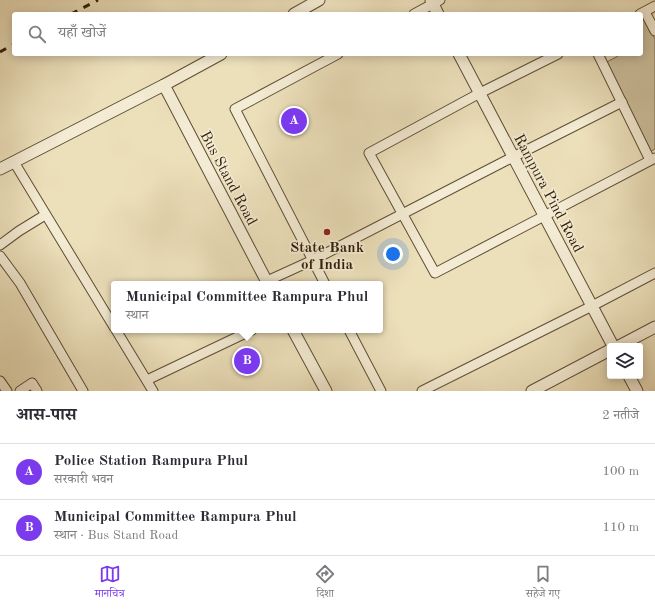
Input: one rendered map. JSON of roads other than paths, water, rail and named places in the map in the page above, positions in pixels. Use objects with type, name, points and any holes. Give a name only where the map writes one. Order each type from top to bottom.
[{"type":"street","points":[[298,12],[319,0]]},
{"type":"street","points":[[417,12],[435,1],[438,12]]},
{"type":"street","points":[[655,6],[643,13],[655,31]]},
{"type":"street","points":[[0,170],[217,56]]},
{"type":"street","points":[[324,281],[235,109],[334,56]]},
{"type":"street","name":"Rampura Pind Road","points":[[460,56],[611,343]]},
{"type":"street","points":[[554,56],[480,93],[369,153],[435,273],[653,159],[599,56]]},
{"type":"street","name":"Bus Stand Road","points":[[164,85],[266,281]]},
{"type":"street","points":[[271,281],[622,102]]},
{"type":"street","points":[[14,162],[111,322]]},
{"type":"street","points":[[0,245],[45,215]]},
{"type":"street","points":[[0,256],[20,283],[82,391]]},
{"type":"street","points":[[422,391],[655,273]]},
{"type":"street","points":[[625,343],[655,328]]},
{"type":"street","points":[[118,333],[153,391]]},
{"type":"street","points":[[147,380],[246,333]]},
{"type":"street","points":[[295,333],[326,391]]},
{"type":"street","points":[[351,333],[381,391]]},
{"type":"street","points":[[532,391],[607,352]]},
{"type":"street","points":[[631,379],[637,391]]},
{"type":"street","points":[[0,381],[7,391]]},
{"type":"street","points":[[20,391],[32,383],[37,391]]},
{"type":"railway","points":[[75,12],[98,0]]},
{"type":"railway","points":[[0,52],[12,45]]},
{"type":"place","name":"Police Station Rampura Phul","points":[[294,121]]},
{"type":"place","name":"State Bank of India","points":[[327,232]]},
{"type":"place","name":"Municipal Committee Rampura Phul","points":[[247,361]]}]
